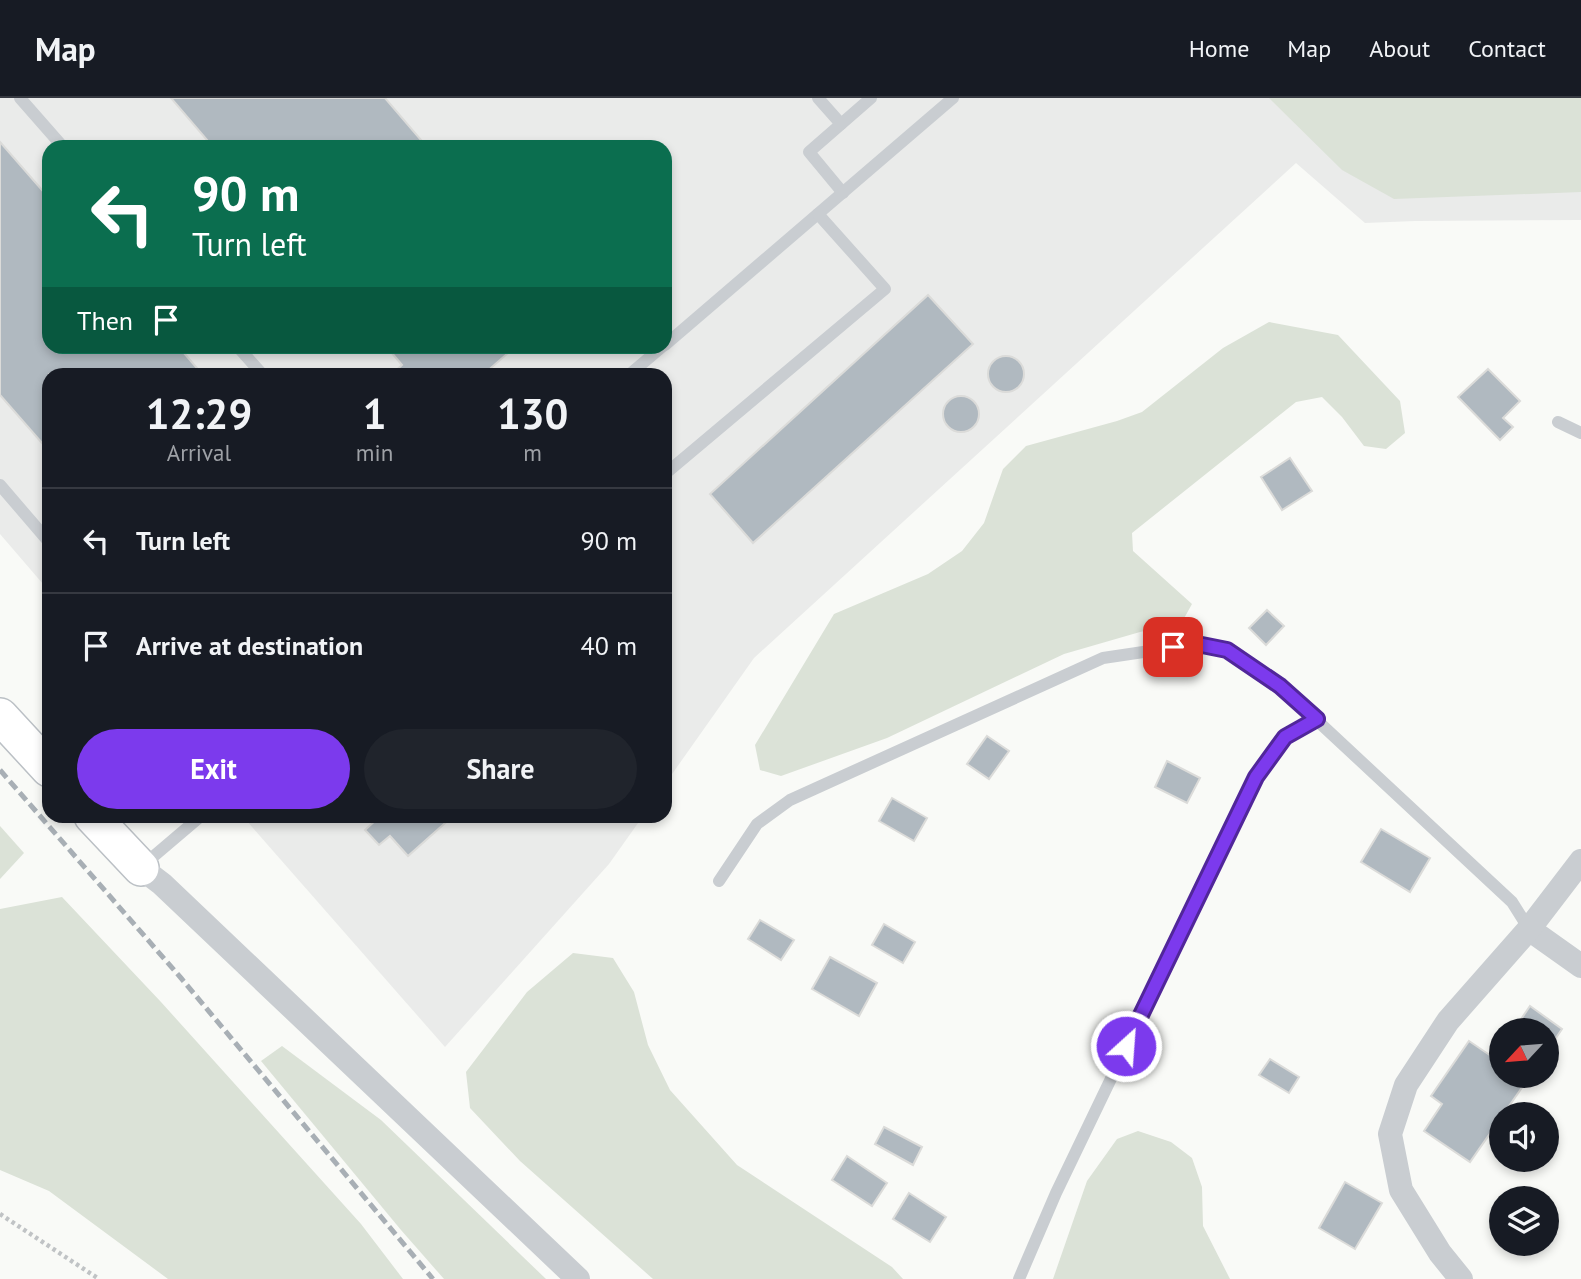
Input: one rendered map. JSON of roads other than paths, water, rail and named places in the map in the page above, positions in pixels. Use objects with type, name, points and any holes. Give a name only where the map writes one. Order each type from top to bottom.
[{"type":"street","points":[[0,716],[42,761]]},
{"type":"street","points":[[99,823],[141,868],[162,884],[578,1279]]},
{"type":"street","points":[[1461,1279],[1440,1253],[1401,1191],[1390,1134],[1406,1086],[1448,1021],[1529,929],[1581,861]]},
{"type":"street","points":[[1529,929],[1581,966]]},
{"type":"lane","points":[[20,98],[57,140]]},
{"type":"lane","points":[[818,98],[841,124]]},
{"type":"lane","points":[[843,193],[809,152],[871,98]]},
{"type":"lane","points":[[672,339],[953,98]]},
{"type":"lane","points":[[672,468],[885,289],[818,214]]},
{"type":"lane","points":[[244,354],[257,368]]},
{"type":"lane","points":[[637,368],[654,354]]},
{"type":"lane","points":[[1558,422],[1581,433]]},
{"type":"lane","points":[[0,485],[42,534]]},
{"type":"lane","points":[[719,881],[757,824],[790,800],[1103,658],[1197,644],[1227,650],[1280,686],[1512,902],[1529,929]]},
{"type":"lane","points":[[1019,1279],[1056,1193],[1256,777],[1285,737],[1317,719]]},
{"type":"lane","points":[[141,868],[193,823]]},
{"type":"railway","points":[[0,770],[42,818]]},
{"type":"railway","points":[[46,823],[181,978],[433,1279]]}]
